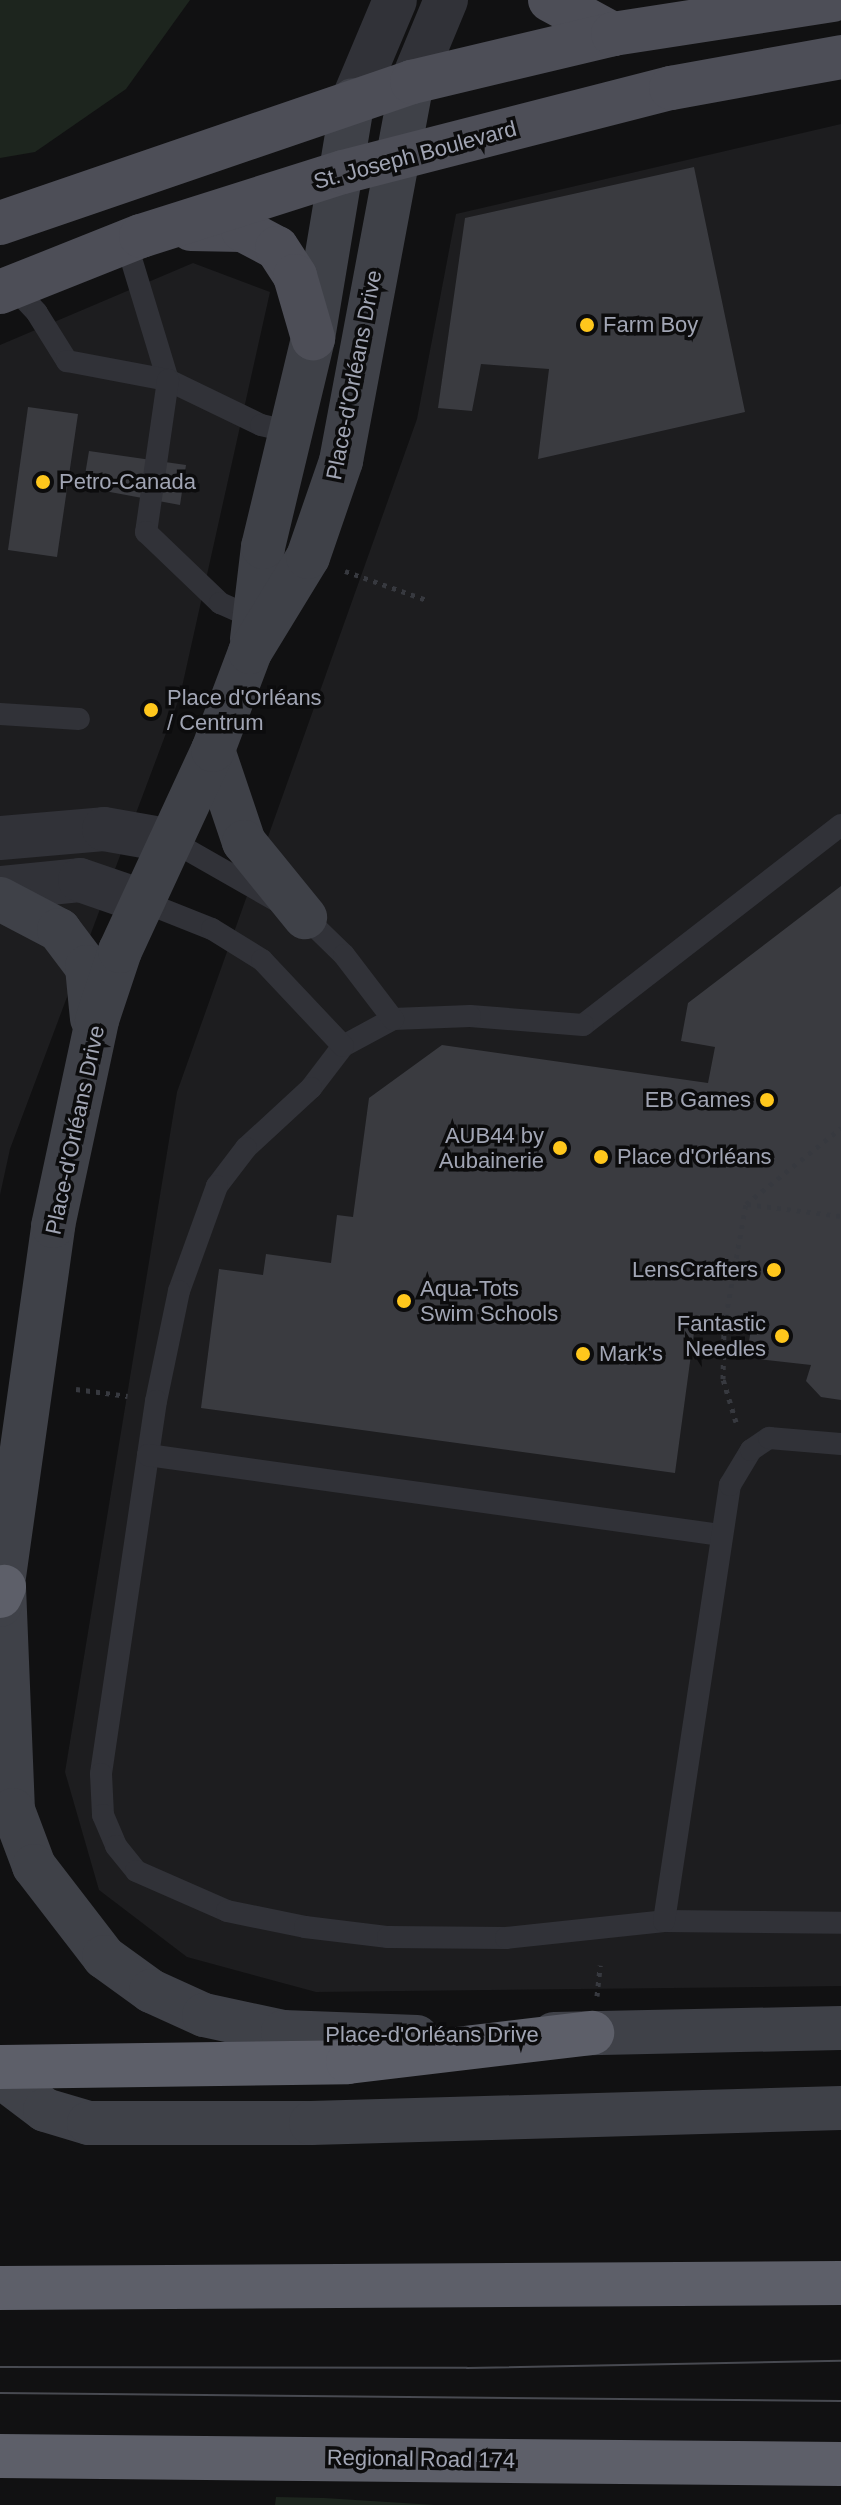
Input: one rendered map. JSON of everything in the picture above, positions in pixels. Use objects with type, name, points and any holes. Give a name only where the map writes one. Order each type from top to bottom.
[{"type":"highway","points":[[0,2067],[348,2062],[594,2021]]},
{"type":"highway","points":[[0,2288],[841,2283]]},
{"type":"highway","name":"Regional Road 174","points":[[0,2456],[841,2464]]},
{"type":"main road","points":[[550,0],[613,34]]},
{"type":"main road","points":[[0,223],[412,82],[613,34],[832,0]]},
{"type":"main road","name":"St. Joseph Boulevard","points":[[6,290],[134,239],[343,172],[671,88],[841,57]]},
{"type":"main road","name":"Place-d'Orléans Drive","points":[[252,635],[308,557],[341,461],[395,158],[412,82]]},
{"type":"main road","name":"Place-d'Orléans Drive","points":[[353,100],[313,338],[263,547],[252,635],[213,750],[120,951],[93,1034],[53,1226],[1,1596],[13,1810],[34,1866],[104,1957],[151,1991],[204,2015],[283,2032],[360,2039],[594,2021],[841,2028]]},
{"type":"main road","points":[[134,239],[216,225],[243,230],[277,248],[295,276],[313,338]]},
{"type":"main road","points":[[213,750],[244,842],[305,917]]},
{"type":"main road","points":[[0,899],[59,930],[87,967],[93,1034]]},
{"type":"main road","points":[[0,2076],[45,2110],[89,2123],[311,2123],[841,2108]]},
{"type":"street","points":[[353,100],[395,0]]},
{"type":"street","points":[[412,82],[446,0]]},
{"type":"street","points":[[0,838],[104,829],[172,841]]},
{"type":"street","points":[[0,888],[80,880],[144,902]]},
{"type":"lane","points":[[134,239],[168,380],[146,532],[252,635]]},
{"type":"lane","points":[[6,290],[37,313],[67,361],[168,380],[261,425],[291,432]]},
{"type":"lane","points":[[0,714],[79,719]]},
{"type":"lane","points":[[841,825],[583,1025],[470,1016],[393,1019],[343,1046],[311,1088],[246,1148],[217,1186],[179,1291],[148,1455],[101,1774],[103,1815],[116,1846],[136,1871],[227,1911],[388,1937],[506,1938],[664,1921],[841,1923]]},
{"type":"lane","points":[[172,841],[305,917],[344,955],[393,1019]]},
{"type":"lane","points":[[144,902],[212,929],[262,960],[343,1046]]},
{"type":"lane","points":[[664,1921],[730,1485],[751,1450],[769,1438],[841,1444]]},
{"type":"lane","points":[[148,1455],[721,1535]]},
{"type":"path","points":[[341,569],[427,600]]},
{"type":"path","points":[[736,1422],[723,1379],[724,1327],[746,1204],[841,1128]]},
{"type":"path","points":[[746,1204],[841,1216]]},
{"type":"path","points":[[594,2021],[600,1965]]},
{"type":"shaded area","points":[[0,0],[190,0],[126,89],[35,152],[0,158]]},
{"type":"shaded area","points":[[841,124],[841,1986],[316,1992],[187,1957],[99,1890],[65,1772],[177,1092],[417,419],[456,214]]},
{"type":"shaded area","points":[[193,263],[270,292],[180,696],[10,1149],[0,1195],[0,345]]},
{"type":"shaded area","points":[[276,2497],[324,2498],[435,2505],[275,2505]]},
{"type":"building","name":"Farm Boy","points":[[694,167],[745,412],[538,459],[549,369],[481,364],[472,411],[438,408],[465,218]]},
{"type":"building","name":"Petro-Canada","points":[[28,407],[78,414],[57,557],[8,550]]},
{"type":"building","name":"Petro-Canada","points":[[89,451],[186,465],[180,505],[83,487]]},
{"type":"building","name":"Place d'Orléans","points":[[841,886],[841,1400],[821,1397],[806,1381],[811,1365],[758,1359],[748,1348],[751,1329],[695,1325],[675,1473],[201,1408],[219,1269],[263,1275],[266,1254],[331,1263],[337,1215],[353,1217],[369,1098],[442,1045],[708,1083],[715,1047],[681,1041],[688,1003]]},
{"type":"tram line","points":[[0,2367],[467,2368],[841,2361]]},
{"type":"tram line","points":[[0,2393],[841,2401]]},
{"type":"place","name":"Farm Boy","points":[[587,325]]},
{"type":"place","name":"Petro-Canada","points":[[43,482]]},
{"type":"place","name":"Place d'Orléans / Centrum","points":[[151,710]]},
{"type":"place","name":"EB Games","points":[[767,1100]]},
{"type":"place","name":"AUB44 by Aubainerie","points":[[560,1148]]},
{"type":"place","name":"Place d'Orléans","points":[[601,1157]]},
{"type":"place","name":"LensCrafters","points":[[774,1270]]},
{"type":"place","name":"Aqua-Tots Swim Schools","points":[[404,1301]]},
{"type":"place","name":"Fantastic Needles","points":[[782,1336]]},
{"type":"place","name":"Mark's","points":[[583,1354]]}]
